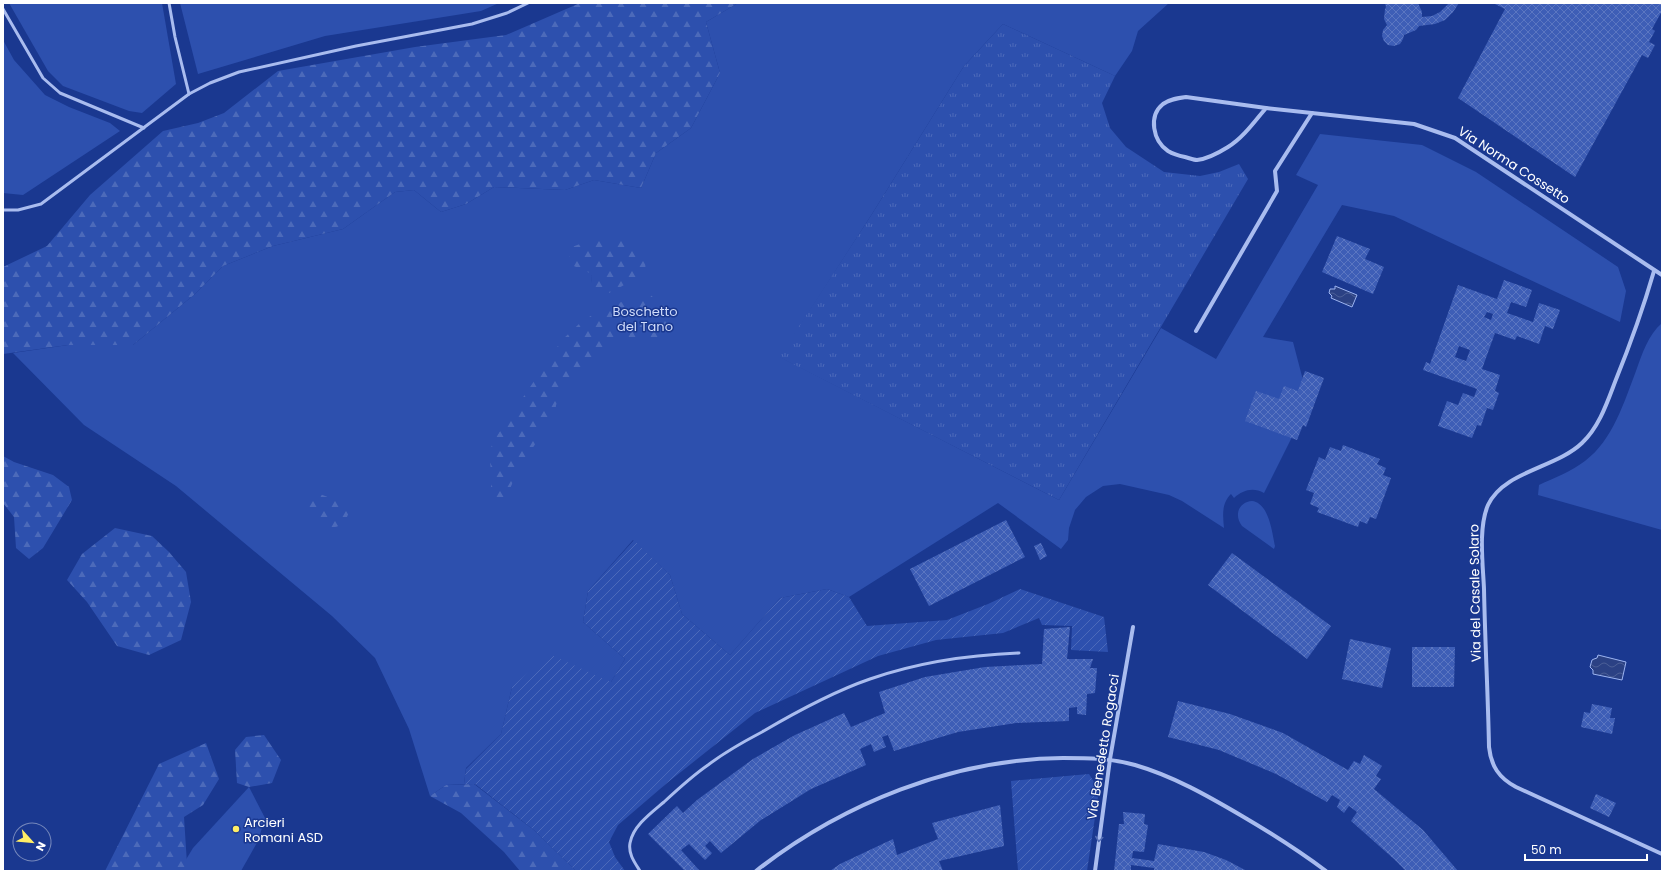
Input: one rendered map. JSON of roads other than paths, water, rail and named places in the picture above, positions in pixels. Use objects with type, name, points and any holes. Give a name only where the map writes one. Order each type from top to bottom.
[{"type":"street","name":"Via Norma Cossetto","points":[[1266,108],[1242,136],[1228,147],[1211,156],[1197,160],[1168,151],[1159,142],[1154,132],[1156,112],[1163,104],[1174,98],[1186,97],[1266,108],[1414,124],[1455,138],[1662,275]]},
{"type":"street","points":[[1196,330],[1277,191],[1275,172],[1312,113]]},
{"type":"street","name":"Via del Casale Solaro","points":[[1654,270],[1637,328],[1598,422],[1583,442],[1569,453],[1510,482],[1495,494],[1489,503],[1484,519],[1483,556],[1489,747],[1491,760],[1496,772],[1516,787],[1662,854]]},
{"type":"street","name":"Via Benedetto Rogacci","points":[[1095,871],[1110,759],[1133,627]]},
{"type":"street","points":[[756,871],[779,854],[832,822],[871,802],[917,783],[977,766],[1010,761],[1059,758],[1110,759],[1146,769],[1196,790],[1272,834],[1326,871]]},
{"type":"lane","points":[[169,3],[175,37],[189,94]]},
{"type":"lane","points":[[3,210],[18,210],[41,204],[189,94],[210,83],[239,72],[356,46],[472,24],[507,13],[528,3]]},
{"type":"lane","points":[[3,9],[43,78],[60,93],[144,128]]},
{"type":"lane","points":[[640,871],[630,852],[631,840],[636,829],[658,807],[701,770],[722,755],[761,732],[820,700],[860,682],[884,674],[952,658],[1019,653]]},
{"type":"water","points":[[1335,286],[1357,295],[1352,307],[1331,298],[1332,296],[1329,293],[1330,289],[1335,289]]},
{"type":"water","points":[[1598,655],[1626,662],[1622,680],[1593,674],[1593,670],[1590,667],[1592,660],[1597,658]]},
{"type":"place","name":"Arcieri Romani ASD","points":[[236,829]]},
{"type":"park label","name":"Boschetto del Tano","points":[[645,318]]}]
